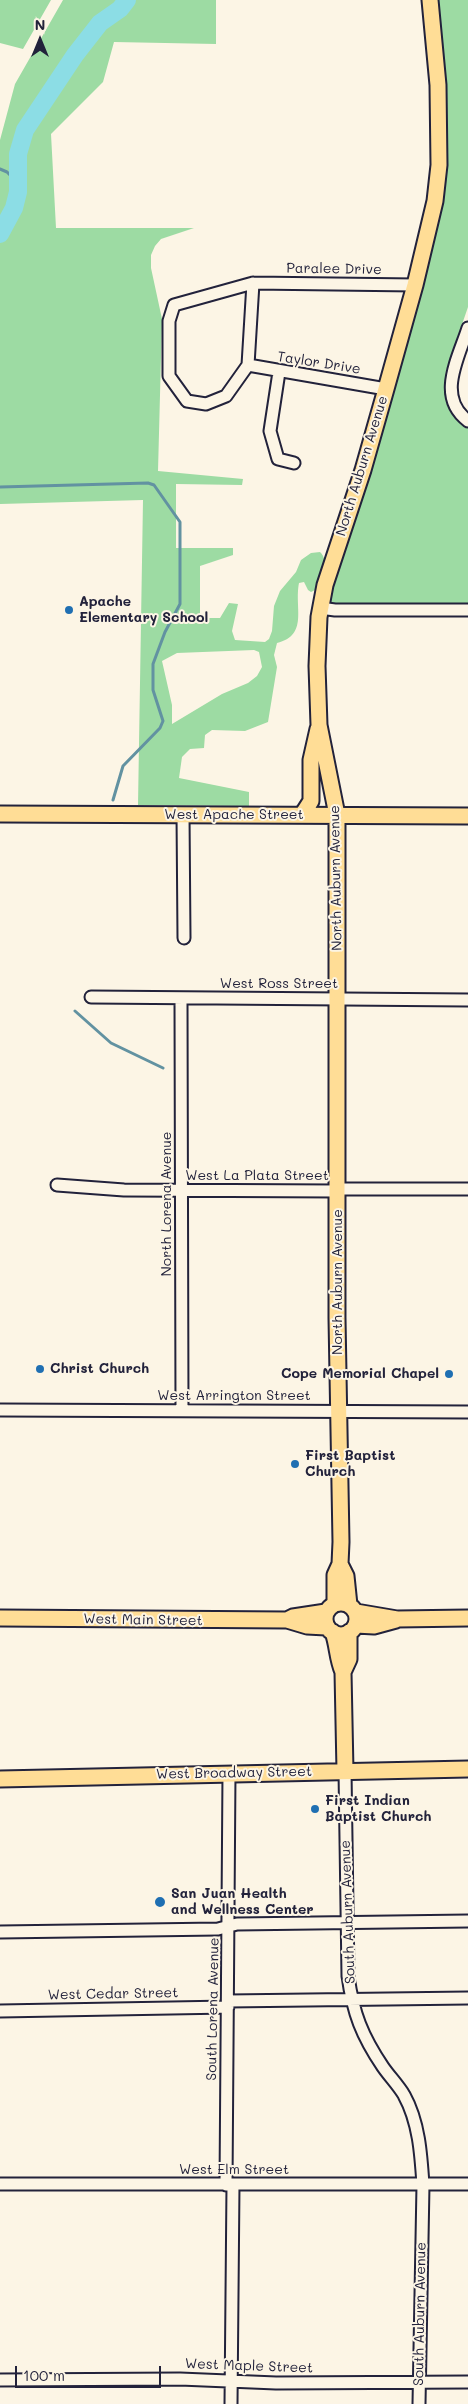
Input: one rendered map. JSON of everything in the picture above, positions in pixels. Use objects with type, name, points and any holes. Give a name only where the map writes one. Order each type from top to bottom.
[{"type":"main road","name":"North Auburn Avenue","points":[[341,1619],[346,1576],[340,1564],[338,1412],[337,815],[319,726],[317,666],[320,608],[325,585],[363,470],[386,389],[415,285],[435,201],[439,165],[438,85],[430,0]]},
{"type":"main road","points":[[302,815],[310,801],[311,760],[319,726]]},
{"type":"main road","name":"West Apache Street","points":[[0,814],[468,816]]},
{"type":"main road","name":"West Main Street","points":[[0,1618],[287,1620],[294,1623],[389,1616],[397,1619],[468,1618]]},
{"type":"main road","name":"South Auburn Avenue","points":[[341,1619],[338,1659],[343,1672],[345,1771]]},
{"type":"main road","name":"West Broadway Street","points":[[0,1778],[468,1770]]},
{"type":"street","name":"Paralee Drive","points":[[248,365],[226,396],[206,404],[187,401],[169,376],[170,321],[174,305],[253,282],[415,285]]},
{"type":"street","points":[[248,365],[253,282]]},
{"type":"street","points":[[468,328],[450,388],[454,406],[468,422]]},
{"type":"street","name":"Taylor Drive","points":[[248,365],[279,372],[386,389]]},
{"type":"street","points":[[279,372],[270,430],[278,459],[294,462]]},
{"type":"street","points":[[320,608],[335,610],[468,610]]},
{"type":"street","points":[[183,814],[184,938]]},
{"type":"street","name":"West Ross Street","points":[[90,997],[468,1000]]},
{"type":"street","name":"North Lorena Avenue","points":[[181,999],[183,1191],[182,1410]]},
{"type":"street","name":"West La Plata Street","points":[[57,1185],[124,1190],[183,1191],[468,1189]]},
{"type":"street","name":"West Arrington Street","points":[[0,1410],[468,1412]]},
{"type":"street","name":"South Auburn Avenue","points":[[345,1771],[346,1922],[348,1976],[351,1999],[355,2016],[368,2044],[404,2095],[415,2125],[421,2155],[423,2184],[419,2404]]},
{"type":"street","name":"South Lorena Avenue","points":[[229,1773],[228,2004],[231,2404]]},
{"type":"street","points":[[0,1932],[218,1929],[237,1924],[468,1921]]},
{"type":"street","name":"West Cedar Street","points":[[0,2011],[351,1999],[468,1998]]},
{"type":"street","name":"West Elm Street","points":[[0,2184],[468,2184]]},
{"type":"street","name":"West Maple Street","points":[[0,2380],[180,2379],[468,2382]]},
{"type":"green space","points":[[0,0],[51,0],[23,49],[0,43]]},
{"type":"green space","points":[[63,0],[117,0],[80,41],[24,125],[17,147],[14,198],[0,227],[0,140],[15,84]]},
{"type":"green space","points":[[131,0],[216,0],[216,44],[114,42],[103,82],[51,134],[56,228],[194,228],[161,239],[151,255],[151,268],[162,319],[158,471],[243,479],[242,485],[176,484],[176,548],[233,548],[233,555],[200,566],[200,618],[220,618],[229,603],[238,604],[232,631],[235,640],[265,642],[269,639],[272,631],[274,606],[280,591],[296,572],[301,560],[311,553],[320,552],[324,560],[324,569],[317,589],[311,592],[304,582],[299,583],[297,627],[287,639],[277,643],[274,655],[277,667],[268,722],[245,731],[212,730],[205,735],[204,748],[190,749],[182,757],[179,778],[249,792],[249,806],[138,805],[143,500],[0,504],[0,236],[15,210],[24,181],[26,142],[34,120],[52,92],[69,72],[86,44],[101,26],[123,10]],"holes":[[[254,650],[259,652],[262,667],[257,676],[248,683],[222,694],[172,724],[172,705],[162,661],[177,653]]]},
{"type":"green space","points":[[436,0],[468,0],[468,307],[446,371],[445,388],[451,410],[468,428],[468,603],[332,603],[329,599],[435,223]]},
{"type":"waterway","points":[[0,234],[14,208],[18,192],[18,154],[25,130],[75,55],[100,23],[120,9],[127,0]]},
{"type":"waterway","points":[[0,169],[7,172],[18,183]]},
{"type":"waterway","points":[[0,487],[148,483],[154,485],[180,522],[180,604],[165,632],[153,664],[153,690],[163,721],[160,728],[123,766],[113,800]]},
{"type":"waterway","points":[[75,1011],[111,1043],[163,1068]]},
{"type":"place","name":"Apache Elementary School","points":[[69,610]]},
{"type":"place","name":"Christ Church","points":[[40,1369]]},
{"type":"place","name":"Cope Memorial Chapel","points":[[449,1374]]},
{"type":"place","name":"First Baptist Church","points":[[295,1464]]},
{"type":"place","name":"First Indian Baptist Church","points":[[315,1809]]},
{"type":"place","name":"San Juan Health and Wellness Center","points":[[160,1902]]}]
